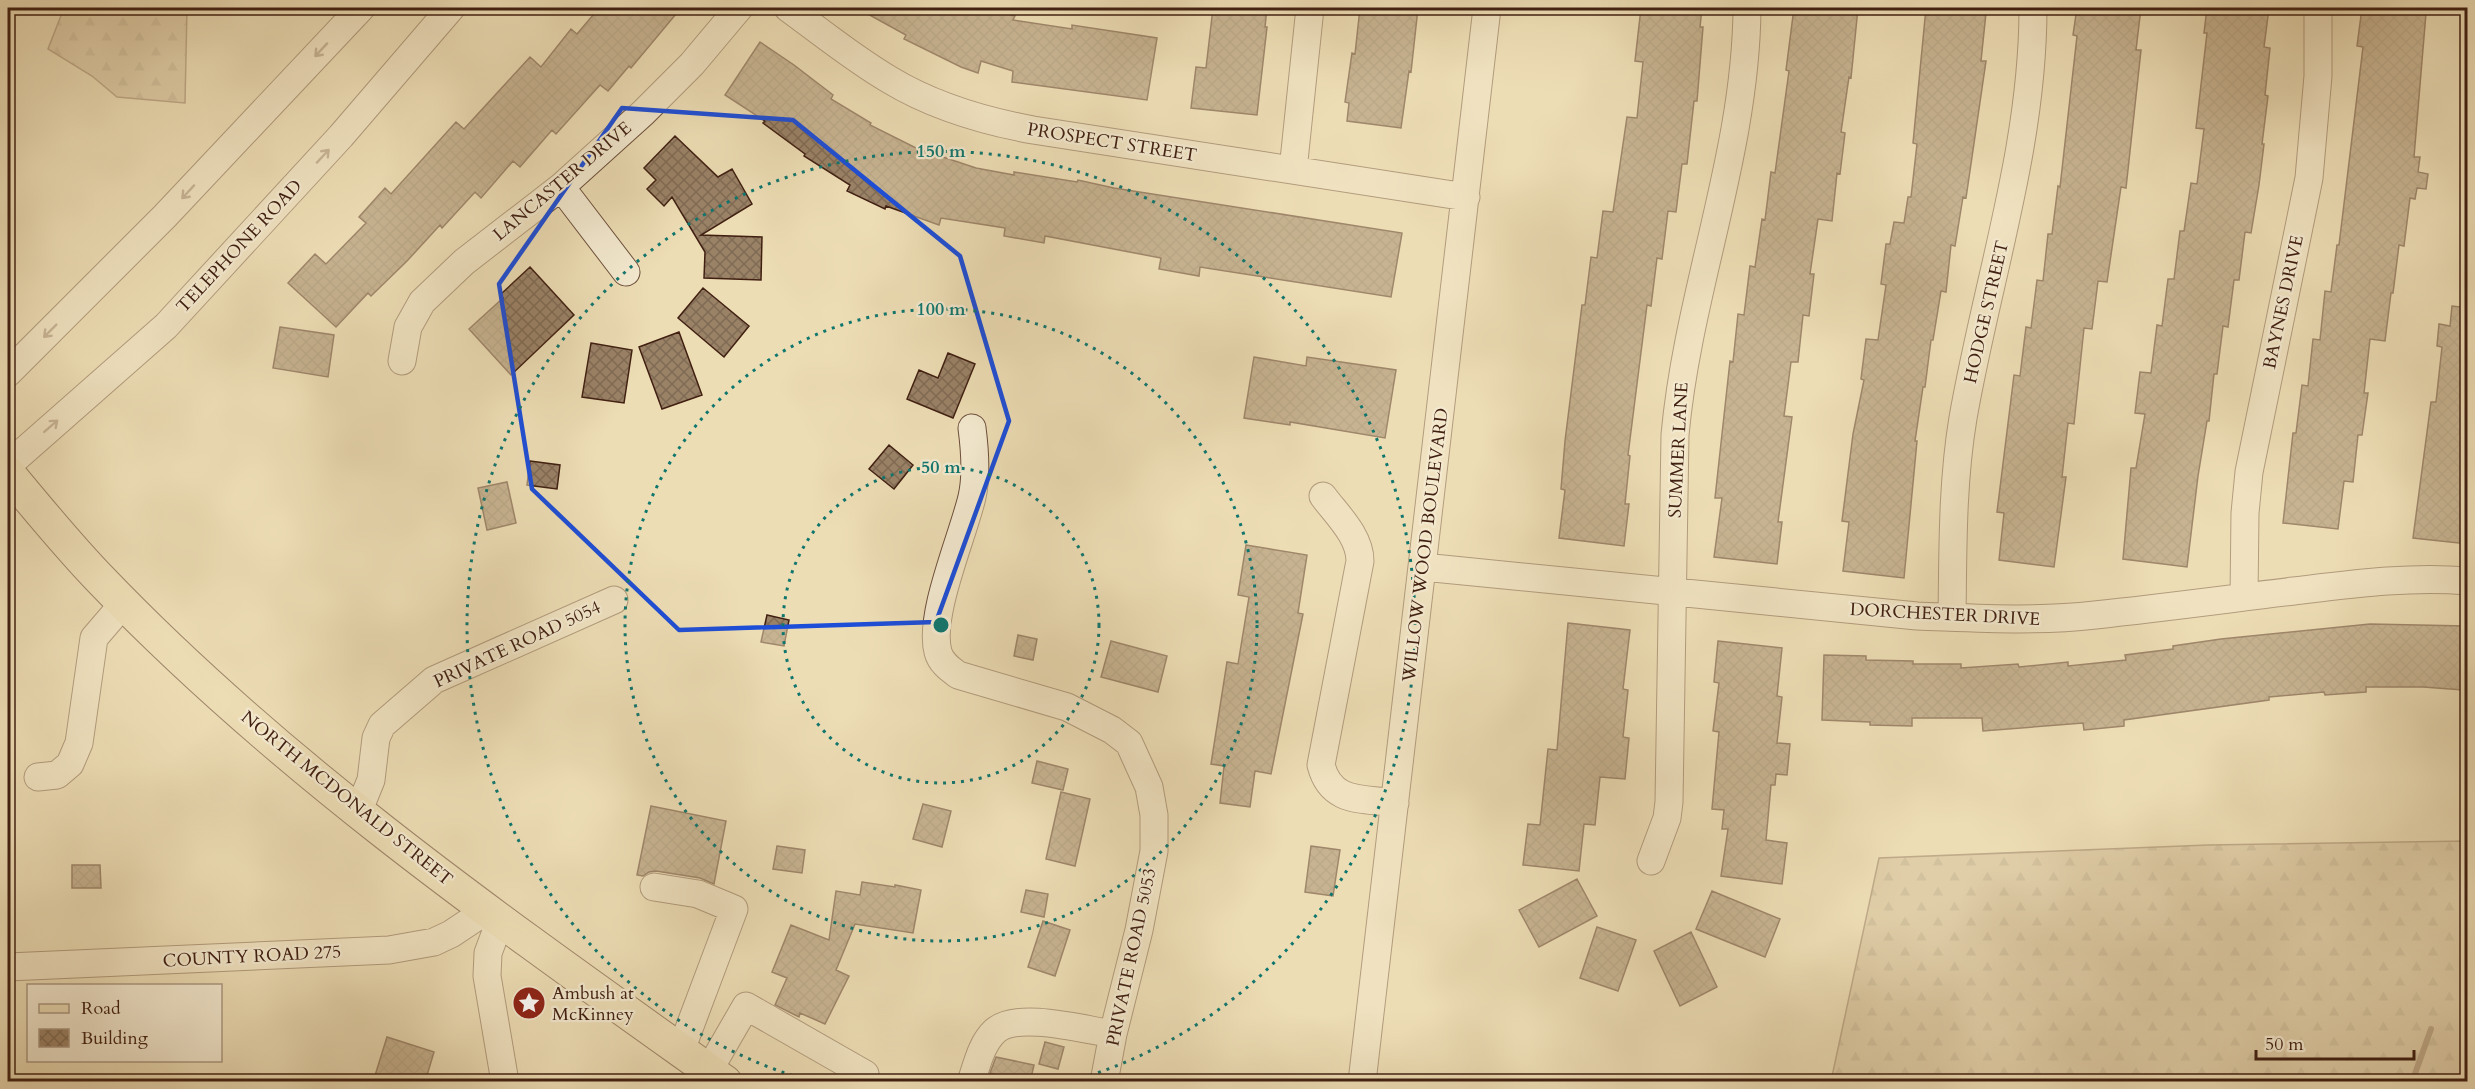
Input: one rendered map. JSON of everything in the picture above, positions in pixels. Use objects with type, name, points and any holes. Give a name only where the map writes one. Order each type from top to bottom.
[{"type":"main road","name":"NORTH MCDONALD STREET","points":[[8,472],[71,548],[211,687],[358,812],[493,916],[717,1076]]},
{"type":"street","points":[[8,373],[165,216],[361,8]]},
{"type":"street","name":"TELEPHONE ROAD","points":[[8,465],[166,326],[341,136],[451,8]]},
{"type":"street","name":"LANCASTER DRIVE","points":[[402,361],[408,327],[422,302],[464,262],[561,187],[664,94],[739,8]]},
{"type":"street","name":"PROSPECT STREET","points":[[788,8],[890,81],[986,120],[1033,130],[1466,197]]},
{"type":"street","points":[[1293,170],[1310,8]]},
{"type":"street","name":"WILLOW WOOD BOULEVARD","points":[[1362,1082],[1487,8]]},
{"type":"street","name":"SUMMER LANE","points":[[1651,861],[1667,818],[1669,802],[1675,435],[1681,380],[1731,159],[1743,74],[1748,8]]},
{"type":"street","name":"HODGE STREET","points":[[1953,617],[1953,519],[1963,421],[2023,141],[2032,64],[2033,8]]},
{"type":"street","name":"BAYNES DRIVE","points":[[2244,597],[2245,513],[2249,472],[2309,178],[2318,76],[2318,8]]},
{"type":"street","points":[[561,187],[626,272]]},
{"type":"street","name":"PRIVATE ROAD 5053","points":[[972,428],[975,451],[973,495],[938,615],[935,638],[938,654],[946,666],[958,675],[1067,707],[1112,730],[1129,743],[1149,787],[1154,815],[1154,851],[1139,930],[1113,1034],[1104,1082]]},
{"type":"street","points":[[1323,496],[1354,538],[1360,550],[1360,561],[1321,765],[1324,777],[1335,792],[1343,796],[1395,803]]},
{"type":"street","name":"DORCHESTER DRIVE","points":[[1422,567],[1672,593],[1953,617],[2041,620],[2362,582],[2440,579],[2468,581]]},
{"type":"street","name":"PRIVATE ROAD 5054","points":[[358,812],[371,780],[376,738],[382,725],[426,686],[434,680],[614,600]]},
{"type":"street","points":[[38,777],[57,775],[70,764],[79,743],[94,638],[124,603]]},
{"type":"street","points":[[654,887],[698,894],[734,909],[681,1050]]},
{"type":"street","points":[[493,916],[487,976],[506,1082]]},
{"type":"street","name":"COUNTY ROAD 275","points":[[8,967],[389,950],[434,942],[493,916]]},
{"type":"street","points":[[717,1076],[746,1006],[865,1074]]},
{"type":"street","points":[[971,1082],[984,1045],[995,1031],[1007,1024],[1029,1022],[1113,1034]]},
{"type":"highlighted area","points":[[622,108],[793,120],[960,256],[1009,421],[936,622],[679,630],[532,489],[499,284]]},
{"type":"green space","points":[[64,8],[187,8],[185,103],[117,97],[92,76],[48,49]]},
{"type":"green space","points":[[2467,841],[2467,1081],[1831,1081],[1879,858],[2208,845]]},
{"type":"building","points":[[599,8],[681,8],[631,68],[629,66],[608,91],[600,85],[556,134],[552,130],[520,167],[513,161],[481,198],[475,192],[442,228],[440,225],[407,261],[371,296],[368,293],[336,327],[288,283],[315,254],[326,264],[366,223],[359,217],[385,188],[391,194],[456,122],[464,129],[530,57],[541,67],[571,29],[577,34]]},
{"type":"building","points":[[857,8],[989,8],[1015,16],[1013,20],[1072,29],[1072,25],[1157,38],[1147,100],[1012,82],[1013,71],[981,61],[978,73],[904,39],[906,35]]},
{"type":"building","points":[[1213,8],[1267,8],[1257,115],[1191,108],[1196,67],[1206,68]]},
{"type":"building","points":[[1360,8],[1418,8],[1411,72],[1409,71],[1401,128],[1347,121],[1349,103],[1345,102],[1352,53],[1355,54]]},
{"type":"building","points":[[1641,8],[1702,8],[1700,27],[1703,27],[1697,101],[1694,101],[1687,164],[1682,164],[1676,212],[1668,211],[1662,259],[1657,258],[1651,306],[1647,305],[1628,455],[1630,456],[1625,504],[1629,504],[1624,546],[1559,538],[1565,490],[1561,489],[1565,441],[1582,305],[1585,305],[1591,257],[1597,258],[1603,211],[1613,212],[1627,117],[1637,118],[1643,62],[1635,61]]},
{"type":"building","points":[[1794,8],[1858,8],[1851,78],[1849,77],[1841,132],[1845,133],[1840,174],[1837,173],[1832,221],[1818,219],[1810,274],[1814,274],[1809,316],[1803,315],[1798,362],[1791,362],[1784,416],[1792,417],[1778,522],[1782,522],[1777,564],[1714,557],[1722,498],[1715,498],[1730,361],[1733,362],[1738,314],[1744,315],[1750,266],[1755,267],[1762,219],[1765,220],[1771,172],[1775,173],[1789,71],[1786,70]]},
{"type":"building","points":[[1926,8],[1986,13],[1981,61],[1986,61],[1966,198],[1963,197],[1955,246],[1951,245],[1946,292],[1941,291],[1933,340],[1931,340],[1925,387],[1923,387],[1915,441],[1917,441],[1904,578],[1843,571],[1849,522],[1842,521],[1853,434],[1864,380],[1861,379],[1866,339],[1878,340],[1886,285],[1881,284],[1886,244],[1890,244],[1894,222],[1904,223],[1908,197],[1911,197],[1917,144],[1913,143]]},
{"type":"building","points":[[2077,8],[2141,8],[2136,50],[2141,50],[2126,188],[2121,187],[2107,282],[2098,281],[2092,329],[2084,328],[2074,424],[2068,423],[2062,477],[2066,477],[2054,567],[1999,560],[2004,513],[1997,512],[2014,375],[2020,376],[2026,327],[2031,328],[2037,280],[2043,281],[2048,234],[2052,234],[2058,186],[2060,187],[2077,36],[2073,35]]},
{"type":"building","points":[[2207,8],[2269,8],[2264,47],[2270,48],[2265,95],[2268,96],[2259,185],[2251,233],[2245,232],[2239,280],[2234,280],[2228,327],[2223,326],[2217,374],[2214,374],[2209,421],[2207,421],[2198,476],[2187,567],[2123,559],[2131,468],[2136,468],[2145,414],[2135,413],[2140,372],[2151,373],[2157,325],[2162,326],[2168,279],[2174,279],[2180,231],[2184,231],[2191,183],[2197,184],[2204,129],[2196,128],[2207,33],[2204,33]]},
{"type":"building","points":[[2362,8],[2426,13],[2414,157],[2420,157],[2418,172],[2428,174],[2426,189],[2417,188],[2415,199],[2410,198],[2404,246],[2399,245],[2385,341],[2370,339],[2364,393],[2368,393],[2362,435],[2358,435],[2353,482],[2344,481],[2338,529],[2283,523],[2293,433],[2296,433],[2302,385],[2308,386],[2313,339],[2320,340],[2325,291],[2331,292],[2337,245],[2339,245],[2363,47],[2357,46]]},
{"type":"building","points":[[760,42],[833,95],[831,99],[871,123],[870,125],[916,148],[976,168],[1014,175],[1014,172],[1077,182],[1078,180],[1114,188],[1402,233],[1391,297],[1200,267],[1199,276],[1159,269],[1161,258],[1045,236],[1044,243],[1004,236],[1005,228],[941,218],[939,225],[886,206],[885,209],[847,191],[850,185],[804,156],[805,154],[763,123],[765,121],[725,95]]},
{"type":"building","points":[[675,136],[718,177],[732,169],[752,204],[701,235],[762,237],[761,280],[704,278],[705,252],[672,197],[664,206],[647,189],[656,180],[644,168]]},
{"type":"building","points":[[530,267],[574,315],[511,375],[469,329],[503,298],[500,295]]},
{"type":"building","points":[[703,288],[749,326],[724,357],[678,318]]},
{"type":"building","points":[[2452,306],[2468,308],[2468,544],[2413,538],[2431,402],[2436,402],[2442,347],[2437,346],[2439,324],[2450,326]]},
{"type":"building","points":[[280,327],[334,335],[328,377],[273,368]]},
{"type":"building","points":[[679,332],[702,395],[662,409],[639,347]]},
{"type":"building","points":[[591,343],[632,350],[624,403],[582,397]]},
{"type":"building","points":[[948,353],[975,364],[953,418],[907,399],[919,370],[938,378]]},
{"type":"building","points":[[1254,357],[1306,366],[1307,357],[1396,370],[1385,438],[1290,422],[1290,425],[1244,418]]},
{"type":"building","points":[[889,445],[913,465],[894,489],[869,469]]},
{"type":"building","points":[[530,461],[560,465],[557,489],[527,485]]},
{"type":"building","points":[[507,482],[516,523],[487,530],[478,488]]},
{"type":"building","points":[[1246,545],[1307,555],[1298,613],[1303,614],[1271,774],[1255,771],[1250,807],[1220,803],[1224,766],[1211,764],[1227,662],[1238,664],[1249,597],[1238,595]]},
{"type":"building","points":[[767,615],[789,620],[784,646],[761,642]]},
{"type":"building","points":[[1568,623],[1630,630],[1623,689],[1628,690],[1623,737],[1629,738],[1625,779],[1600,777],[1595,825],[1584,824],[1579,871],[1523,865],[1528,824],[1540,825],[1548,749],[1557,750]]},
{"type":"building","points":[[2370,624],[2466,626],[2463,690],[2366,687],[2366,692],[2325,695],[2324,692],[2269,697],[2269,700],[2124,720],[2124,726],[2084,730],[2083,723],[1983,731],[1982,718],[1912,718],[1912,726],[1822,720],[1824,655],[1866,656],[1866,660],[1913,661],[1913,664],[1961,664],[1961,668],[2018,664],[2019,667],[2068,662],[2068,666],[2126,660],[2125,655],[2173,649],[2173,646],[2221,639]]},
{"type":"building","points":[[1018,635],[1037,639],[1033,660],[1014,656]]},
{"type":"building","points":[[1111,641],[1167,656],[1158,692],[1101,677]]},
{"type":"building","points":[[1718,641],[1782,648],[1777,696],[1782,697],[1777,743],[1790,744],[1787,775],[1776,774],[1775,785],[1771,785],[1766,840],[1787,843],[1782,884],[1721,876],[1728,829],[1722,829],[1724,810],[1712,809],[1719,732],[1713,731],[1719,683],[1714,682]]},
{"type":"building","points":[[1037,761],[1068,769],[1063,790],[1032,783]]},
{"type":"building","points":[[1061,792],[1090,799],[1075,866],[1046,859]]},
{"type":"building","points":[[923,804],[951,811],[942,847],[913,839]]},
{"type":"building","points":[[651,806],[726,821],[714,884],[700,878],[656,871],[643,876],[637,875]]},
{"type":"building","points":[[777,846],[805,850],[802,873],[773,869]]},
{"type":"building","points":[[1311,846],[1340,850],[1333,896],[1305,892]]},
{"type":"building","points":[[72,865],[100,865],[101,888],[72,888]]},
{"type":"building","points":[[1577,879],[1597,916],[1539,947],[1519,910]]},
{"type":"building","points":[[862,882],[921,890],[913,933],[855,924],[836,970],[849,976],[825,1024],[800,1013],[799,1017],[775,1005],[787,978],[772,972],[791,925],[829,940],[836,891],[860,895]]},
{"type":"building","points":[[1026,890],[1048,894],[1044,917],[1021,912]]},
{"type":"building","points":[[1712,891],[1780,919],[1765,957],[1696,929]]},
{"type":"building","points":[[1043,921],[1070,930],[1055,976],[1028,967]]},
{"type":"building","points":[[1597,927],[1636,940],[1618,991],[1580,978]]},
{"type":"building","points":[[1691,932],[1717,987],[1680,1006],[1654,951]]},
{"type":"building","points":[[387,1037],[434,1052],[425,1082],[373,1082]]},
{"type":"building","points":[[1045,1042],[1064,1047],[1058,1069],[1039,1064]]},
{"type":"building","points":[[996,1057],[1034,1065],[1030,1082],[1004,1082],[1005,1077],[990,1073]]},
{"type":"waterway","points":[[2412,1082],[2431,1029]]},
{"type":"place","name":"Ambush at McKinney","points":[[529,1003]]}]
